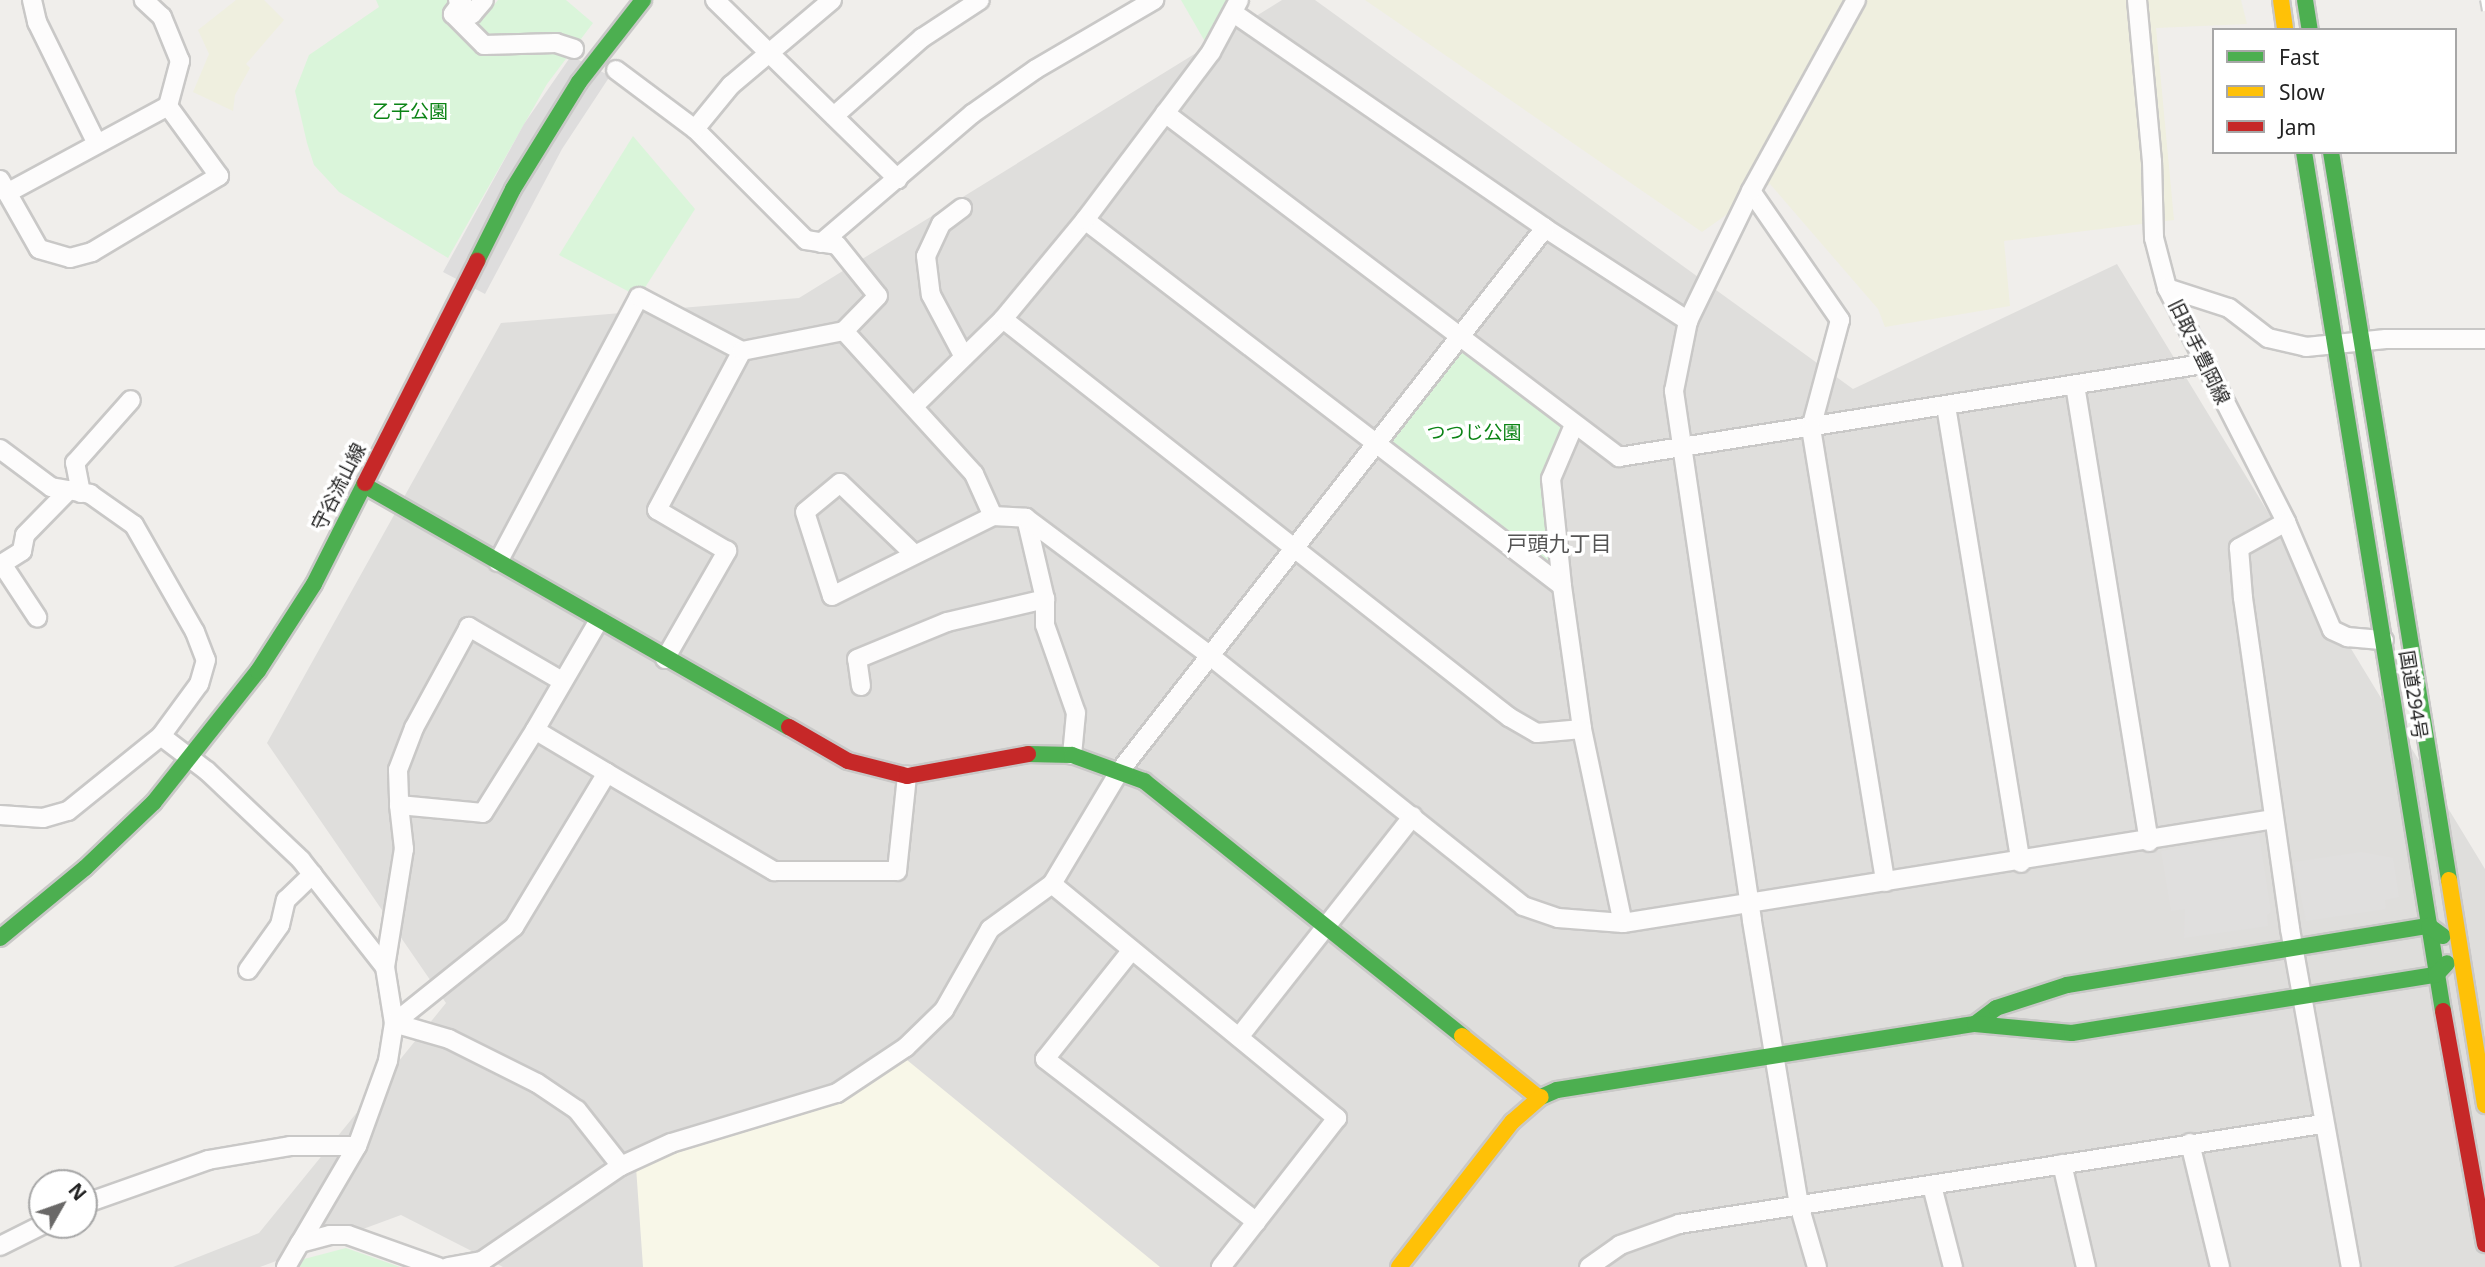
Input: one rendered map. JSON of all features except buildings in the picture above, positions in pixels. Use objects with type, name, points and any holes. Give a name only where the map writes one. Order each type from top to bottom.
[{"type":"main road","name":"守谷流山線","points":[[0,938],[119,838],[192,758],[289,625],[364,485],[525,166],[590,66],[643,0]]},
{"type":"main road","points":[[2281,0],[2286,28]]},
{"type":"main road","points":[[2305,0],[2310,28]]},
{"type":"main road","points":[[2322,0],[2322,28]]},
{"type":"main road","name":"国道294号","points":[[2304,154],[2436,975],[2485,1244]]},
{"type":"main road","name":"国道294号","points":[[2332,154],[2365,340],[2485,1105]]},
{"type":"main road","points":[[364,485],[848,761],[907,776],[1010,754],[1072,755],[1144,781],[1539,1098]]},
{"type":"main road","points":[[1399,1267],[1512,1122],[1539,1098],[1579,1085],[1975,1024],[2072,1033],[2436,975],[2461,948],[2429,926],[2293,946],[2067,985],[1996,1008],[1975,1024]]},
{"type":"street","points":[[32,0],[37,22],[96,142]]},
{"type":"street","points":[[144,0],[162,17],[180,61],[168,106],[4,186],[39,249],[70,258],[92,253],[219,176],[168,106]]},
{"type":"street","points":[[484,0],[472,14],[459,1],[453,14],[484,45],[556,43],[574,49]]},
{"type":"street","points":[[715,0],[898,179]]},
{"type":"street","points":[[695,129],[731,85],[832,0]]},
{"type":"street","points":[[834,116],[922,38],[980,0]]},
{"type":"street","points":[[821,243],[972,114],[1026,77],[1154,0]]},
{"type":"street","points":[[1817,1267],[1799,1205],[1750,905],[1674,391],[1688,321],[1751,191],[1856,0]]},
{"type":"street","name":"旧取手豊岡線","points":[[2137,0],[2152,162],[2154,238],[2167,288],[2203,364],[2286,522],[2332,629],[2347,637],[2384,640]]},
{"type":"street","points":[[914,406],[1003,318],[1085,220],[1166,113],[1237,7],[1545,228],[1688,321]]},
{"type":"street","points":[[498,562],[639,298],[742,351],[844,331],[878,296],[837,245],[806,240],[695,129],[616,70]]},
{"type":"street","points":[[1166,113],[1619,457],[2203,364]]},
{"type":"street","points":[[1751,191],[1840,320],[1811,428],[1885,882]]},
{"type":"street","points":[[962,208],[941,224],[926,256],[931,295],[964,357]]},
{"type":"street","points":[[1085,220],[1562,586]]},
{"type":"street","points":[[448,1267],[482,1261],[621,1166],[671,1143],[837,1093],[906,1047],[944,1010],[990,929],[1052,884],[1119,772],[1545,228]]},
{"type":"street","points":[[2167,288],[2229,308],[2268,338],[2306,347],[2334,346],[2365,340],[2485,340]]},
{"type":"street","points":[[1003,318],[1510,717],[1537,733],[1582,729]]},
{"type":"street","points":[[844,331],[974,474],[993,516]]},
{"type":"street","points":[[665,659],[727,551],[657,510],[742,351]]},
{"type":"street","points":[[2075,385],[2149,842]]},
{"type":"street","points":[[37,617],[1,564],[22,551],[25,535],[75,491],[75,463],[131,400]]},
{"type":"street","points":[[1946,406],[2021,863]]},
{"type":"street","points":[[1574,425],[1551,479],[1562,586],[1582,729],[1623,923]]},
{"type":"street","points":[[0,449],[51,487],[75,491],[134,525],[206,660],[199,684],[161,736],[68,811],[43,818],[0,815]]},
{"type":"street","points":[[913,553],[840,483],[805,512],[832,596],[913,553],[993,516],[1026,518],[1209,655],[1524,905],[1558,918],[1623,923],[2021,863],[2274,819]]},
{"type":"street","points":[[1026,518],[1045,598],[1045,625],[1076,713],[1072,755]]},
{"type":"street","points":[[2286,522],[2239,548],[2293,946],[2322,1124],[2351,1267]]},
{"type":"street","points":[[861,686],[857,659],[947,622],[1045,598]]},
{"type":"street","points":[[399,805],[483,813],[599,620]]},
{"type":"street","points":[[286,1267],[357,1146],[388,1060],[394,1023],[385,967],[404,849],[398,770],[414,728],[469,627],[562,681]]},
{"type":"street","points":[[535,730],[774,872],[897,871],[907,776]]},
{"type":"street","points":[[161,736],[192,758],[313,874],[385,967]]},
{"type":"street","points":[[394,1023],[514,927],[607,773]]},
{"type":"street","points":[[1239,1037],[1413,816]]},
{"type":"street","points":[[248,970],[280,925],[286,901],[313,874]]},
{"type":"street","points":[[1052,884],[1337,1118],[1221,1267]]},
{"type":"street","points":[[2461,948],[2485,984]]},
{"type":"street","points":[[1132,951],[1045,1059],[1256,1222]]},
{"type":"street","points":[[394,1023],[449,1039],[537,1083],[577,1110],[621,1166]]},
{"type":"street","points":[[1589,1267],[1620,1245],[1679,1224],[2322,1124]]},
{"type":"street","points":[[2190,1143],[2220,1267]]},
{"type":"street","points":[[98,1199],[208,1160],[290,1146],[357,1146]]},
{"type":"street","points":[[2062,1164],[2086,1267]]},
{"type":"street","points":[[1932,1186],[1953,1267]]},
{"type":"street","points":[[0,1246],[28,1232]]},
{"type":"street","points":[[300,1244],[330,1235],[348,1235],[438,1267]]},
{"type":"shaded area","points":[[1282,0],[1315,0],[1853,389],[2117,264],[2485,869],[2485,1267],[503,1267],[401,1215],[260,1267],[173,1267],[259,1233],[446,1003],[267,743],[501,323],[799,298]]},
{"type":"shaded area","points":[[2259,835],[2271,912],[2267,915],[2268,926],[2184,938],[2185,909],[2171,911],[2161,851]]},
{"type":"shaded area","points":[[2361,852],[2393,858],[2399,897],[2385,900],[2386,909],[2306,921],[2294,862]]},
{"type":"shaded area","points":[[907,1060],[1160,1267],[643,1267],[636,1167],[667,1151],[851,1095]]},
{"type":"green space","points":[[236,0],[264,0],[284,20],[246,64],[250,68],[235,95],[233,111],[193,92],[209,54],[198,30]]},
{"type":"green space","name":"乙子公園","points":[[376,0],[449,0],[477,26],[498,0],[566,0],[593,23],[547,84],[448,258],[339,192],[314,165],[307,143],[295,91],[309,55],[379,7]]},
{"type":"green space","points":[[1181,0],[1239,0],[1211,52]]},
{"type":"green space","points":[[1365,0],[2241,0],[2247,24],[2156,28],[2174,220],[2004,241],[2010,306],[1885,327],[1878,309],[1770,184],[1702,232]]},
{"type":"green space","points":[[633,136],[695,209],[639,297],[559,255]]},
{"type":"green space","name":"つつじ公園","points":[[1459,338],[1574,425],[1551,479],[1562,586],[1376,444]]},
{"type":"green space","points":[[346,1248],[400,1267],[299,1267],[304,1259]]},
{"type":"pier","points":[[571,56],[610,76],[562,149],[485,294],[443,272],[524,124]]},
{"type":"railway","points":[[2483,0],[2485,11]]},
{"type":"traffic: fast","points":[[477,261],[513,189],[579,82],[643,0]]},
{"type":"traffic: fast","points":[[2305,0],[2310,28]]},
{"type":"traffic: fast","points":[[2304,154],[2443,1011]]},
{"type":"traffic: fast","points":[[2331,154],[2449,880]]},
{"type":"traffic: fast","points":[[0,938],[85,868],[154,802],[258,671],[314,584],[365,483]]},
{"type":"traffic: fast","points":[[364,485],[789,727]]},
{"type":"traffic: fast","points":[[1028,754],[1072,755],[1144,781],[1462,1036]]},
{"type":"traffic: fast","points":[[1975,1024],[1996,1008],[2067,985],[2429,926],[2443,936]]},
{"type":"traffic: fast","points":[[1541,1097],[1557,1090],[1975,1024],[2072,1033],[2436,975],[2447,963]]},
{"type":"traffic: slow","points":[[2281,0],[2285,28]]},
{"type":"traffic: slow","points":[[2449,880],[2485,1105]]},
{"type":"traffic: slow","points":[[1462,1036],[1539,1098]]},
{"type":"traffic: slow","points":[[1399,1267],[1512,1122],[1541,1097]]},
{"type":"traffic: jam","points":[[365,483],[477,261]]},
{"type":"traffic: jam","points":[[789,727],[848,761],[907,776],[1028,754]]},
{"type":"traffic: jam","points":[[2443,1011],[2485,1244]]},
{"type":"district","name":"戸頭九丁目","points":[[1559,543]]}]
